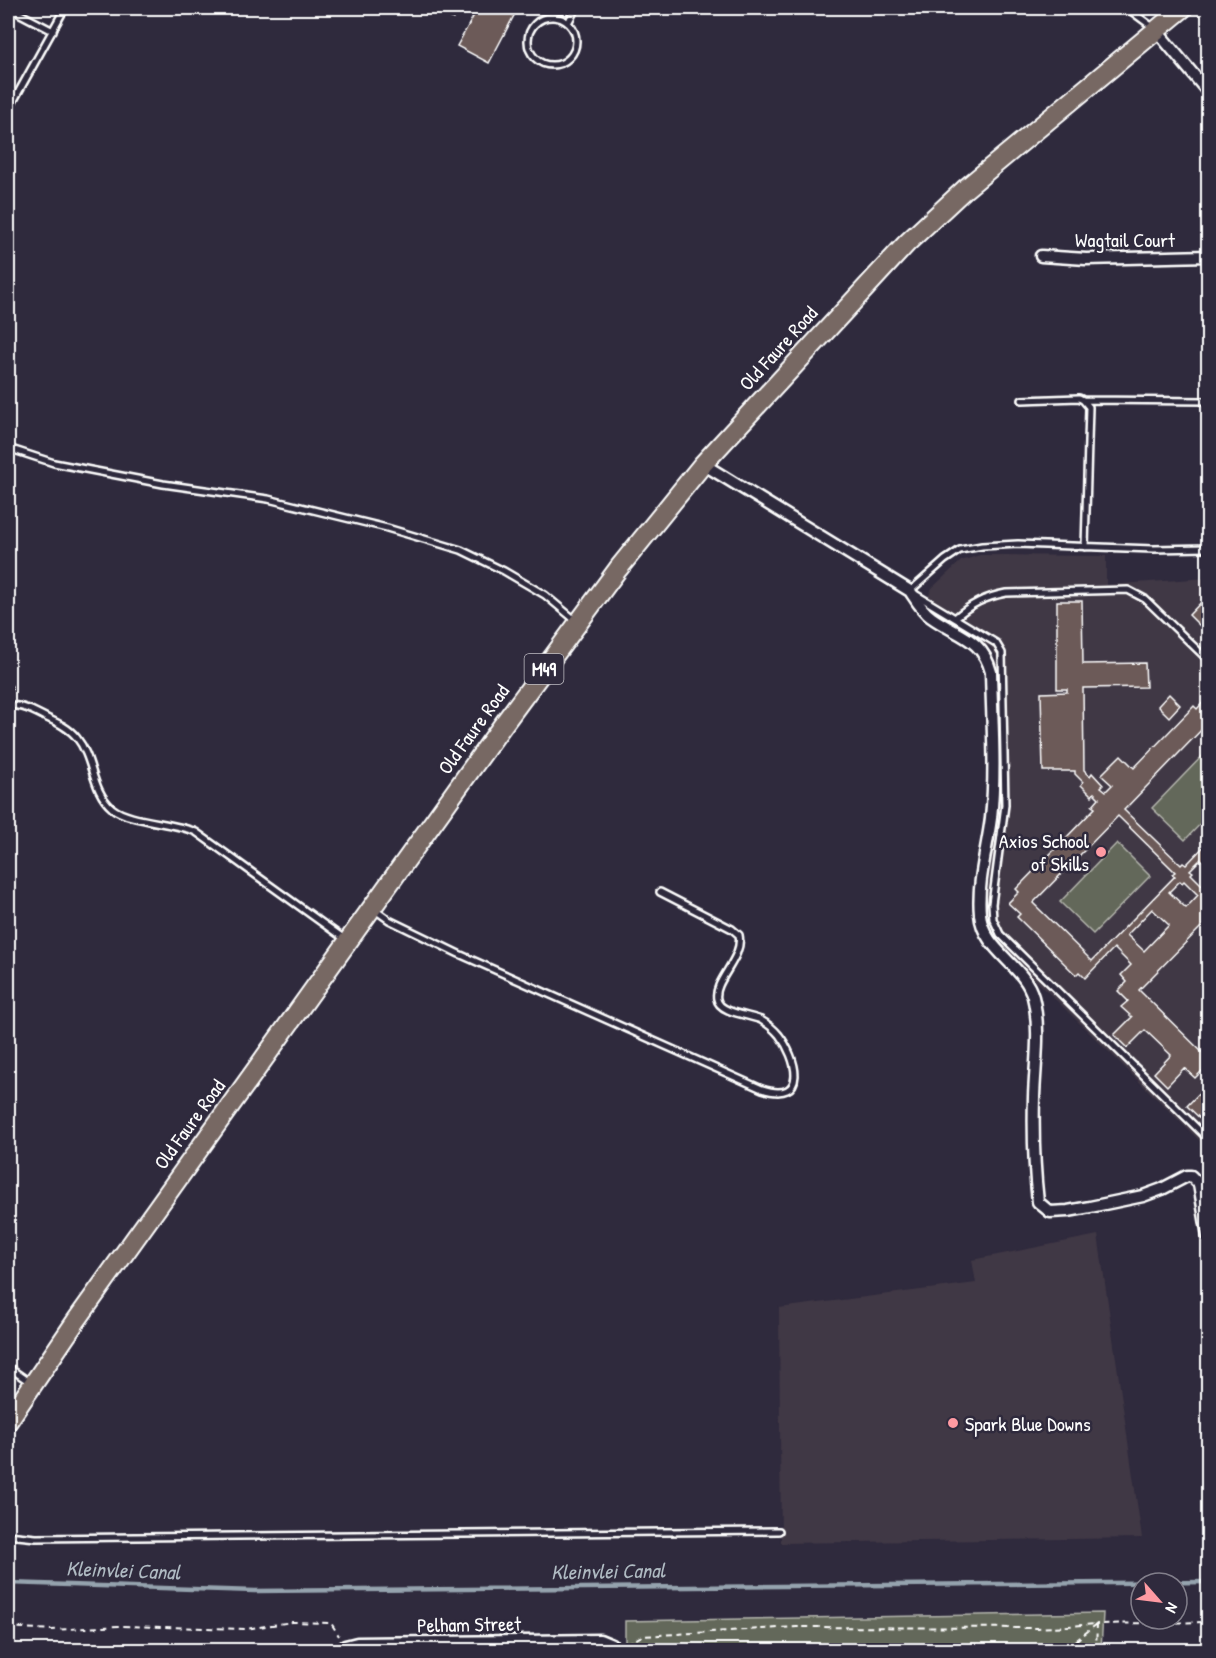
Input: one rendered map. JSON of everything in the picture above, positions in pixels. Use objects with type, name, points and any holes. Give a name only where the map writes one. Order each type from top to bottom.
[{"type":"main road","name":"Old Faure Road","points":[[8,1421],[372,907],[578,623],[618,569],[703,464],[908,243],[965,189],[1183,8]]},
{"type":"street","points":[[1156,30],[1209,92]]},
{"type":"street","name":"Wagtail Court","points":[[1041,256],[1086,259],[1209,256]]},
{"type":"street","points":[[703,464],[910,591],[928,616],[983,650],[991,672],[992,788],[991,818],[980,894],[980,914],[986,936],[1025,981],[1032,993],[1036,1019],[1034,1099],[1038,1202],[1050,1212],[1079,1209],[1143,1196],[1191,1176],[1199,1184],[1209,1236]]},
{"type":"street","name":"Pelham Street","points":[[343,1648],[357,1643],[478,1646],[600,1640],[612,1645],[616,1650]]},
{"type":"lane","points":[[9,8],[53,31]]},
{"type":"lane","points":[[8,111],[65,8]]},
{"type":"lane","points":[[568,23],[576,8]]},
{"type":"lane","points":[[1127,8],[1156,30]]},
{"type":"lane","points":[[549,17],[562,19],[568,23],[573,28],[577,41],[573,54],[556,65],[537,60],[529,48],[529,35],[536,23],[549,17]]},
{"type":"lane","points":[[1022,399],[1209,401]]},
{"type":"lane","points":[[1083,400],[1089,407],[1085,547]]},
{"type":"lane","points":[[8,448],[54,463],[163,484],[268,500],[387,528],[460,550],[504,571],[545,595],[578,623]]},
{"type":"lane","points":[[1209,548],[1152,549],[1018,544],[982,546],[960,550],[910,591],[996,643],[1003,657],[1005,806],[992,904],[996,926],[1005,942],[1209,1139]]},
{"type":"lane","points":[[955,618],[974,603],[1006,593],[1128,590],[1145,599],[1209,660]]},
{"type":"lane","points":[[8,705],[32,710],[66,727],[78,739],[97,787],[113,808],[122,814],[183,826],[196,832],[348,941]]},
{"type":"lane","points":[[372,907],[389,920],[470,958],[762,1089],[776,1093],[786,1092],[792,1087],[794,1068],[792,1056],[778,1034],[761,1020],[729,1011],[719,1005],[717,1000],[718,989],[738,950],[739,935],[732,929],[660,892]]},
{"type":"lane","points":[[8,1367],[33,1384]]},
{"type":"lane","points":[[8,1535],[36,1538],[779,1531]]},
{"type":"path","points":[[8,1627],[52,1630],[119,1626],[246,1629],[292,1622],[331,1623],[343,1648]]},
{"type":"path","points":[[616,1650],[642,1636],[785,1628],[1038,1628],[1097,1624],[1209,1622]]},
{"type":"path","points":[[1064,1650],[1097,1624]]},
{"type":"path","points":[[1096,1650],[1097,1624]]},
{"type":"shaded area","name":"Axios School of Skills","points":[[980,555],[1106,556],[1106,585],[1208,578],[1208,1149],[1004,949],[990,928],[986,899],[999,804],[996,656],[990,647],[931,610],[935,602],[928,597],[932,588],[961,561]]},
{"type":"shaded area","name":"Spark Blue Downs","points":[[1098,1235],[1142,1538],[781,1543],[779,1308],[976,1283],[972,1260]]},
{"type":"green space","points":[[1208,750],[1208,816],[1185,840],[1152,808]]},
{"type":"green space","points":[[1117,843],[1150,876],[1093,934],[1060,902]]},
{"type":"green space","points":[[1103,1613],[1101,1650],[625,1650],[625,1621]]},
{"type":"building","points":[[434,8],[459,8],[453,19]]},
{"type":"building","points":[[478,8],[518,8],[489,63],[457,46]]},
{"type":"building","points":[[1208,595],[1208,634],[1189,615]]},
{"type":"building","points":[[1057,601],[1082,601],[1083,664],[1145,663],[1146,687],[1083,688],[1084,770],[1090,776],[1092,773],[1106,791],[1112,785],[1101,775],[1121,755],[1134,768],[1194,706],[1197,709],[1208,697],[1208,723],[1124,810],[1181,865],[1183,863],[1186,865],[1208,842],[1208,866],[1201,859],[1190,870],[1205,888],[1208,885],[1208,920],[1139,990],[1208,1058],[1208,1067],[1195,1078],[1184,1068],[1167,1086],[1154,1073],[1171,1055],[1145,1030],[1127,1048],[1114,1035],[1132,1017],[1121,1007],[1128,1001],[1118,991],[1127,982],[1121,975],[1131,965],[1114,948],[1085,978],[1079,972],[1076,975],[1017,917],[1020,914],[1008,903],[1019,892],[1016,889],[1095,808],[1092,806],[1099,798],[1094,793],[1092,796],[1081,785],[1083,782],[1075,771],[1043,771],[1041,693],[1067,692],[1067,689],[1057,689]],"holes":[[[1118,816],[1175,872],[1172,874],[1175,876],[1092,961],[1033,903]],[[1180,881],[1182,883],[1184,881],[1198,895],[1186,908],[1169,892]],[[1152,909],[1169,925],[1144,951],[1127,935]]]},
{"type":"building","points":[[1169,694],[1180,705],[1169,717],[1158,706]]},
{"type":"building","points":[[1208,1084],[1208,1122],[1206,1124],[1187,1106]]},
{"type":"waterway","name":"Kleinvlei Canal","points":[[8,1583],[255,1591],[1208,1582]]},
{"type":"place","name":"Axios School of Skills","points":[[1101,852]]},
{"type":"place","name":"Spark Blue Downs","points":[[953,1423]]}]
